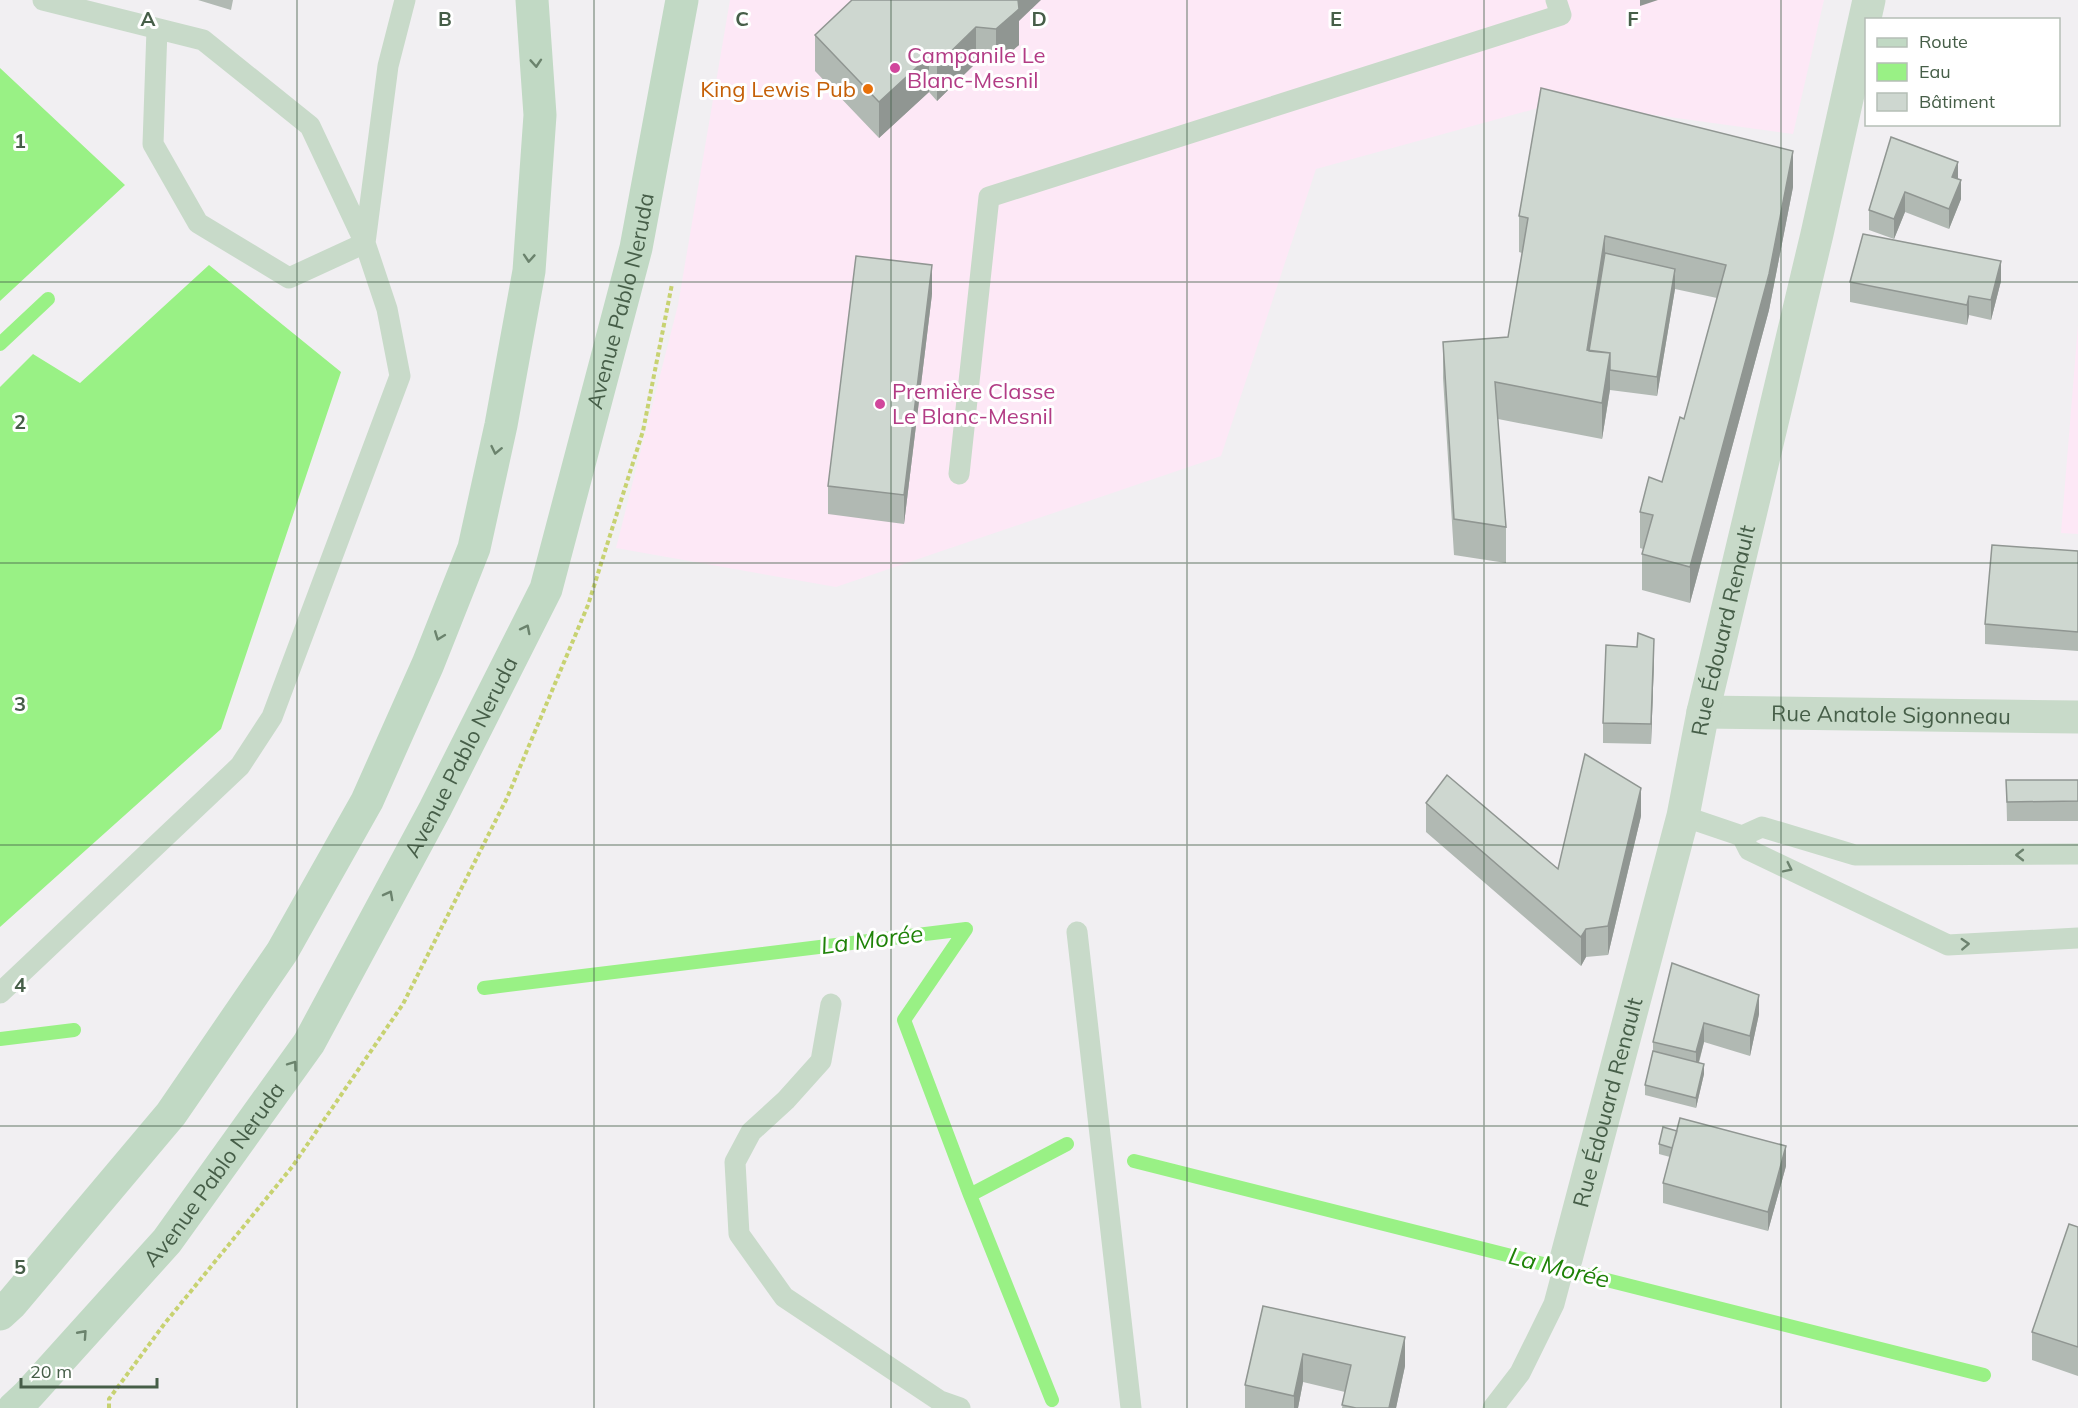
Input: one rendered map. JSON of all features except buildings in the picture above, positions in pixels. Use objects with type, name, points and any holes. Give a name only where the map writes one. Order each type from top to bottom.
[{"type":"main road","points":[[0,1314],[171,1114],[282,952],[367,801],[428,664],[474,548],[501,425],[529,271],[540,115],[532,0]]},
{"type":"main road","name":"Avenue Pablo Neruda","points":[[15,1408],[167,1240],[309,1043],[435,809],[546,589],[636,248],[682,0]]},
{"type":"street","name":"Rue Édouard Renault","points":[[1566,1259],[1683,816],[1703,712],[1817,234],[1869,0]]},
{"type":"street","name":"Rue Anatole Sigonneau","points":[[1703,712],[2078,717]]},
{"type":"lane","points":[[0,993],[240,766],[272,717],[400,376],[387,309],[364,243],[310,126],[203,40],[44,0]]},
{"type":"lane","points":[[364,243],[388,66],[405,0]]},
{"type":"lane","points":[[958,474],[989,197],[1561,15],[1556,0]]},
{"type":"lane","points":[[157,29],[153,144],[198,223],[289,278],[364,243]]},
{"type":"lane","points":[[1683,816],[1742,836],[1761,827],[1855,855],[2078,854]]},
{"type":"lane","points":[[1742,836],[1749,850],[1948,945],[2078,938]]},
{"type":"lane","points":[[1077,932],[1131,1408]]},
{"type":"lane","points":[[831,1004],[820,1061],[786,1100],[751,1132],[735,1162],[739,1234],[784,1297],[940,1401],[960,1408]]},
{"type":"lane","points":[[1492,1408],[1520,1372],[1554,1304],[1566,1259]]},
{"type":"shaded area","points":[[730,0],[1824,0],[1793,134],[1560,102],[1316,169],[1221,456],[836,587],[616,548],[678,305]]},
{"type":"shaded area","points":[[2078,325],[2078,534],[2061,533]]},
{"type":"water","points":[[0,68],[125,185],[0,301]]},
{"type":"water","points":[[209,265],[341,372],[221,729],[0,927],[0,387],[33,354],[80,383]]},
{"type":"waterway","name":"La Morée","points":[[0,344],[48,299]]},
{"type":"waterway","name":"La Morée","points":[[484,988],[966,929],[904,1020],[970,1195],[1067,1144]]},
{"type":"waterway","name":"La Morée","points":[[0,1039],[74,1030]]},
{"type":"waterway","name":"La Morée","points":[[1134,1161],[1984,1375]]},
{"type":"waterway","name":"La Morée","points":[[970,1195],[1052,1400]]},
{"type":"place","name":"Campanile Le Blanc-Mesnil","points":[[895,68]]},
{"type":"place","name":"King Lewis Pub","points":[[868,89]]},
{"type":"place","name":"Première Classe Le Blanc-Mesnil","points":[[880,404]]}]
